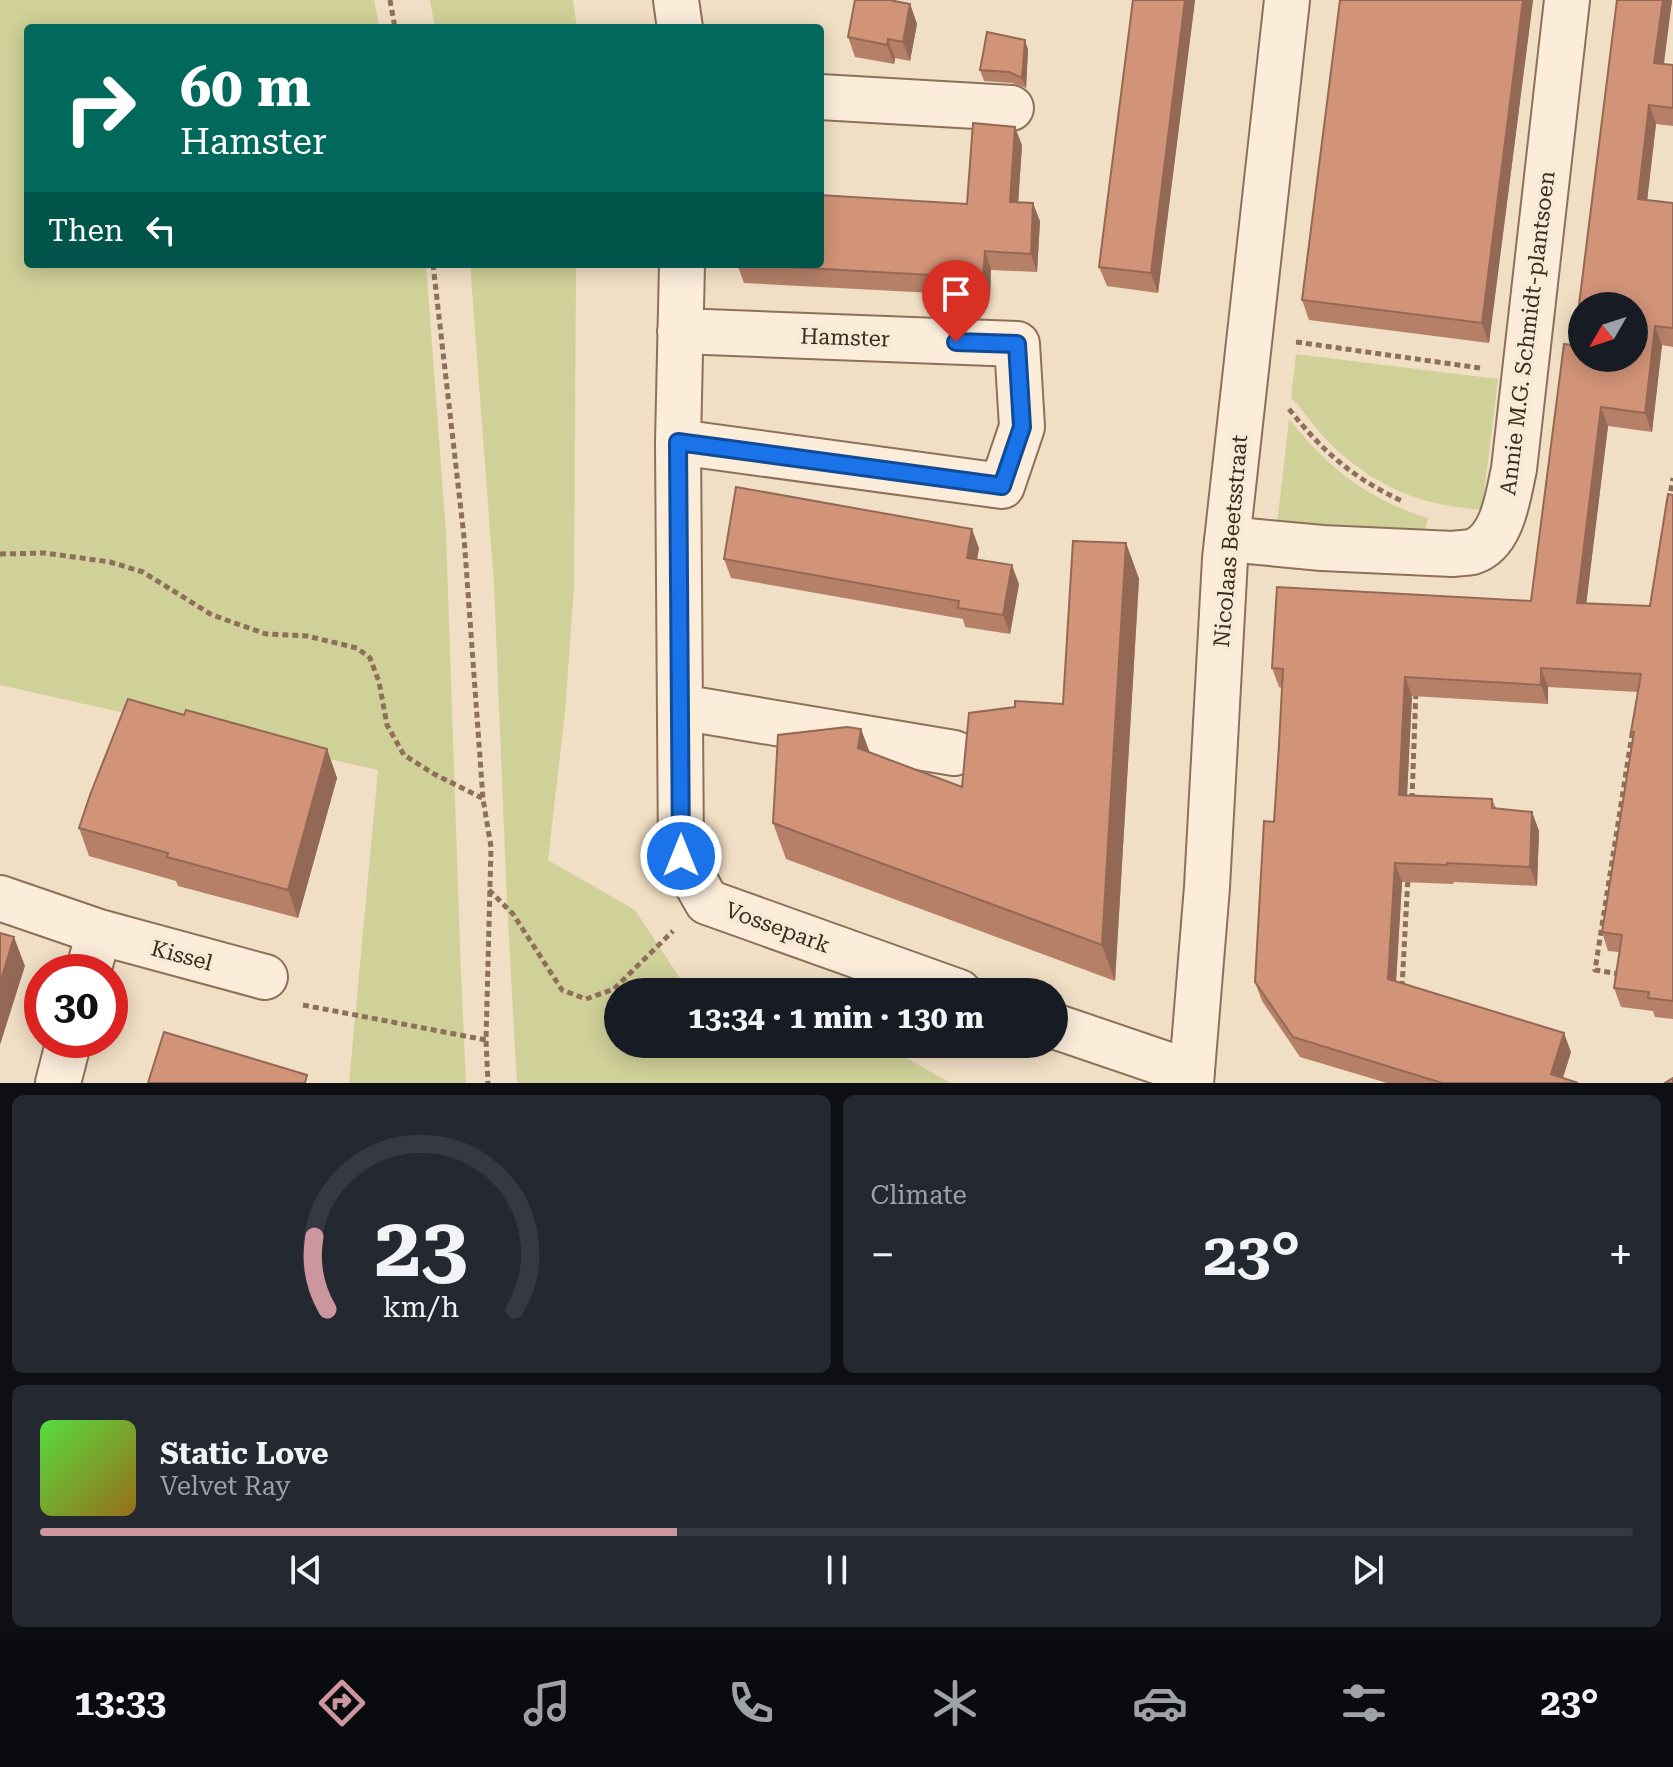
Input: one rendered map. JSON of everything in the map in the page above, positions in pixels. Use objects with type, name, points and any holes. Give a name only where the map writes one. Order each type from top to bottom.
[{"type":"street","points":[[676,0],[679,24]]},
{"type":"street","name":"Nicolaas Beetsstraat","points":[[1191,1078],[1207,887],[1227,539],[1287,0]]},
{"type":"street","name":"Annie M.G. Schmidt-plantsoen","points":[[1227,539],[1322,548],[1453,554],[1473,552],[1486,544],[1497,531],[1514,469],[1567,0]]},
{"type":"street","points":[[824,97],[1011,108]]},
{"type":"street","name":"Vossepark","points":[[682,268],[678,442],[681,856],[707,902],[920,978]]},
{"type":"street","name":"Hamster","points":[[678,442],[1002,486],[1022,427],[1017,344],[680,331]]},
{"type":"street","points":[[680,707],[954,753]]},
{"type":"street","name":"Kissel","points":[[0,898],[93,952],[265,977]]},
{"type":"street","points":[[1068,1031],[1191,1078]]},
{"type":"street","points":[[58,1083],[64,1058]]},
{"type":"path","points":[[390,0],[394,24]]},
{"type":"path","points":[[433,268],[464,537],[483,799],[491,847],[486,1040],[488,1083]]},
{"type":"path","points":[[1250,336],[1525,374]]},
{"type":"path","points":[[1288,408],[1342,466],[1378,490],[1410,505]]},
{"type":"path","points":[[1668,508],[1673,478]]},
{"type":"path","points":[[0,554],[45,553],[110,562],[143,572],[212,615],[266,634],[307,636],[357,648],[370,658],[379,682],[387,725],[404,755],[483,799]]},
{"type":"path","points":[[1411,810],[1417,689]]},
{"type":"path","points":[[1626,975],[1595,970],[1634,722]]},
{"type":"path","points":[[1401,993],[1409,869]]},
{"type":"path","points":[[489,889],[513,914],[562,990],[586,999],[614,989],[655,947],[707,902]]},
{"type":"path","points":[[265,977],[282,1001],[486,1040]]},
{"type":"green space","points":[[0,0],[374,0],[379,24],[24,24],[24,268],[426,268],[446,533],[466,1083],[349,1083],[378,770],[0,685]]},
{"type":"green space","points":[[430,0],[573,0],[576,24],[434,24]]},
{"type":"green space","points":[[470,268],[576,268],[574,587],[565,712],[548,860],[635,910],[680,978],[604,978],[604,1058],[906,1058],[951,1083],[517,1083],[494,585]]},
{"type":"green space","points":[[1296,354],[1498,379],[1482,510],[1423,500],[1361,470],[1323,436],[1291,398]]},
{"type":"green space","points":[[1289,419],[1350,480],[1386,501],[1428,518],[1422,540],[1276,533]]},
{"type":"building","points":[[855,0],[895,0],[910,4],[903,42],[888,39],[887,45],[848,37]]},
{"type":"building","points":[[1133,0],[1185,0],[1151,273],[1099,267]]},
{"type":"building","points":[[1340,0],[1523,0],[1482,323],[1302,300]]},
{"type":"building","points":[[1617,0],[1663,0],[1654,63],[1673,65],[1673,108],[1649,105],[1638,199],[1673,203],[1673,328],[1655,326],[1645,413],[1601,407],[1577,603],[1650,606],[1668,494],[1673,495],[1673,1001],[1648,998],[1649,992],[1614,988],[1622,935],[1602,932],[1641,674],[1541,668],[1541,685],[1405,677],[1399,795],[1492,799],[1492,808],[1532,812],[1530,867],[1395,863],[1388,979],[1564,1033],[1551,1074],[1578,1083],[1442,1083],[1293,1037],[1255,982],[1264,821],[1274,822],[1279,745],[1283,669],[1272,668],[1277,587],[1531,601],[1564,344],[1568,344],[1568,372],[1648,372],[1648,292],[1581,292]]},
{"type":"building","points":[[987,32],[1025,40],[1022,78],[1009,72],[980,70]]},
{"type":"building","points":[[973,123],[1015,127],[1010,202],[1033,203],[1031,254],[985,251],[983,278],[807,268],[824,268],[824,195],[967,204]]},
{"type":"building","points":[[736,487],[972,529],[967,558],[1012,565],[1003,615],[958,608],[959,601],[724,559]]},
{"type":"building","points":[[1073,541],[1126,543],[1102,945],[773,823],[778,735],[847,727],[861,729],[858,748],[962,787],[969,713],[1015,707],[1015,701],[1063,704]]},
{"type":"building","points":[[128,699],[184,715],[186,710],[327,749],[288,890],[167,857],[168,853],[79,828]]},
{"type":"building","points":[[0,933],[14,937],[0,983]]},
{"type":"building","points":[[164,1032],[307,1075],[305,1083],[148,1083]]},
{"type":"route","points":[[681,856],[678,442],[1002,486],[1022,427],[1017,344],[956,342]]}]
